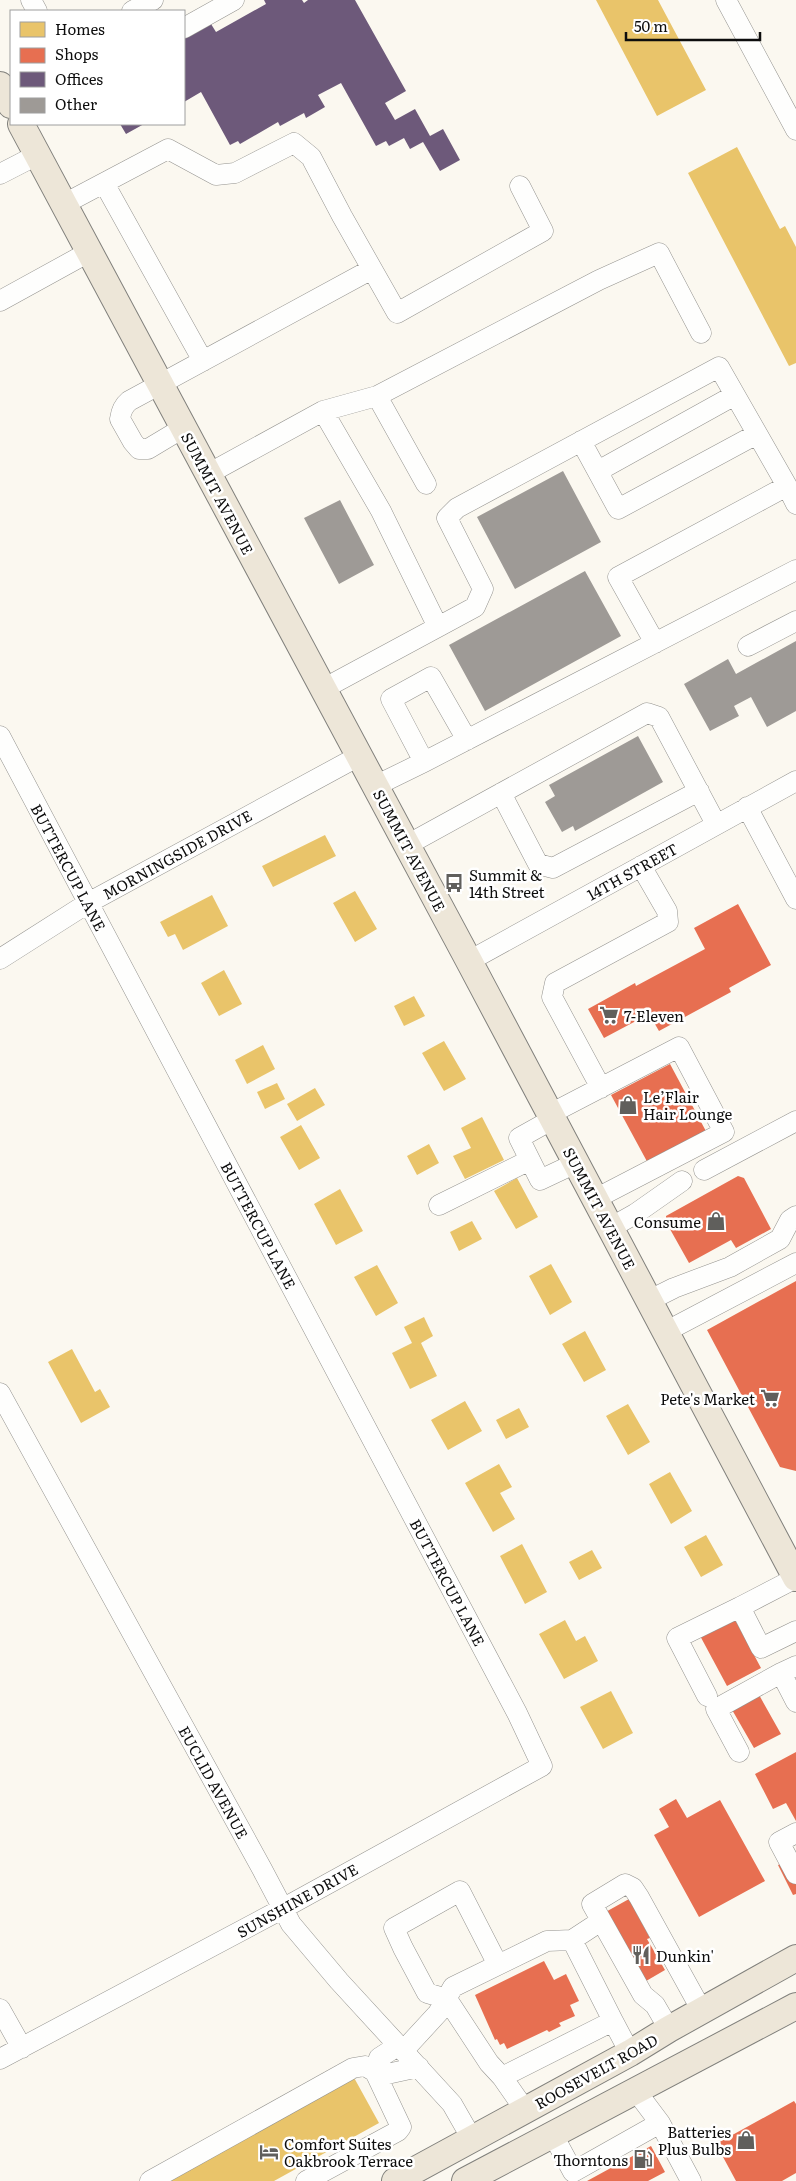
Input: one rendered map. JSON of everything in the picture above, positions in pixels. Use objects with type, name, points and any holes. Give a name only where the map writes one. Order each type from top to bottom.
[{"type":"main road","points":[[0,84],[10,103]]},
{"type":"main road","name":"SUMMIT AVENUE","points":[[22,125],[469,961],[796,1578]]},
{"type":"main road","name":"ROOSEVELT ROAD","points":[[395,2181],[630,2053],[796,1958]]},
{"type":"main road","points":[[465,2181],[495,2174],[553,2135],[710,2050],[794,2009]]},
{"type":"street","points":[[134,10],[153,0]]},
{"type":"street","points":[[185,27],[234,0]]},
{"type":"street","points":[[726,0],[796,130]]},
{"type":"street","points":[[64,204],[168,149],[216,175],[235,173],[294,143],[312,157],[397,313],[543,231],[520,186]]},
{"type":"street","points":[[0,174],[37,155]]},
{"type":"street","points":[[104,183],[203,361]]},
{"type":"street","points":[[0,301],[89,252]]},
{"type":"street","points":[[208,474],[323,411],[377,396],[599,280],[659,253],[701,333]]},
{"type":"street","points":[[183,428],[143,450],[139,449],[133,442],[120,419],[124,406],[372,269]]},
{"type":"street","points":[[323,689],[474,608],[483,589],[447,518],[457,508],[719,367],[792,495],[618,577],[655,643]]},
{"type":"street","points":[[598,472],[735,395]]},
{"type":"street","points":[[377,396],[426,484]]},
{"type":"street","points":[[323,411],[381,511],[438,627]]},
{"type":"street","points":[[581,441],[618,509],[758,434]]},
{"type":"street","points":[[375,786],[796,570]]},
{"type":"street","points":[[748,646],[796,621]]},
{"type":"street","points":[[424,762],[391,699],[431,677],[467,740]]},
{"type":"street","points":[[407,845],[647,713],[659,717],[716,824]]},
{"type":"street","name":"BUTTERCUP LANE","points":[[0,736],[517,1713]]},
{"type":"street","name":"MORNINGSIDE DRIVE","points":[[0,959],[88,903],[359,756]]},
{"type":"street","name":"14TH STREET","points":[[469,961],[796,781]]},
{"type":"street","points":[[501,793],[538,864],[553,868],[699,791]]},
{"type":"street","points":[[747,807],[796,900]]},
{"type":"street","points":[[601,1088],[552,997],[555,983],[668,922],[667,912],[641,866]]},
{"type":"street","points":[[576,1163],[540,1180],[519,1138],[601,1088],[679,1047],[724,1132],[595,1199]]},
{"type":"street","points":[[704,1170],[796,1122]]},
{"type":"street","points":[[440,1205],[530,1160]]},
{"type":"street","points":[[610,1228],[635,1214],[682,1181]]},
{"type":"street","points":[[648,1301],[674,1288],[730,1267],[780,1239],[790,1220],[796,1216]]},
{"type":"street","points":[[666,1332],[796,1263]]},
{"type":"street","name":"EUCLID AVENUE","points":[[0,1393],[291,1924],[339,1981],[452,2104],[472,2139]]},
{"type":"street","points":[[707,1696],[678,1638],[796,1578]]},
{"type":"street","points":[[740,1607],[761,1648],[796,1631]]},
{"type":"street","points":[[739,1752],[716,1709],[789,1670],[796,1702]]},
{"type":"street","name":"SUNSHINE DRIVE","points":[[0,2060],[282,1909],[542,1766],[517,1713]]},
{"type":"street","points":[[796,1833],[779,1842],[796,1874]]},
{"type":"street","points":[[669,2029],[655,2005],[644,1996],[592,1904],[625,1884],[629,1884],[639,1897],[702,2011]]},
{"type":"street","points":[[498,1965],[460,1892],[394,1928],[428,1993],[447,1999],[489,2063],[502,2077],[525,2110]]},
{"type":"street","points":[[306,2181],[398,2132],[401,2127],[375,2072],[379,2058],[402,2048],[438,2013],[453,1987],[547,1941],[572,1940],[601,1921]]},
{"type":"street","points":[[572,1940],[630,2053]]},
{"type":"street","points":[[0,2009],[22,2048]]},
{"type":"street","points":[[502,2077],[613,2021]]},
{"type":"street","points":[[150,2181],[353,2068],[365,2066],[375,2072],[387,2074],[419,2067]]},
{"type":"street","points":[[636,2091],[660,2123],[691,2181]]},
{"type":"street","points":[[553,2135],[567,2176],[660,2123]]},
{"type":"building: Homes","points":[[596,0],[658,0],[706,90],[657,116]]},
{"type":"building: Homes","points":[[737,147],[780,229],[785,226],[796,247],[796,363],[789,366],[688,173]]},
{"type":"building: Homes","points":[[325,835],[336,856],[273,887],[262,866]]},
{"type":"building: Homes","points":[[355,891],[377,929],[355,942],[333,903]]},
{"type":"building: Homes","points":[[212,895],[228,926],[183,950],[175,934],[168,937],[160,922]]},
{"type":"building: Homes","points":[[224,970],[242,1004],[219,1016],[201,983]]},
{"type":"building: Homes","points":[[414,996],[425,1016],[404,1026],[394,1006]]},
{"type":"building: Homes","points":[[444,1041],[466,1079],[444,1091],[422,1053]]},
{"type":"building: Homes","points":[[263,1045],[275,1069],[247,1084],[235,1060]]},
{"type":"building: Homes","points":[[277,1083],[285,1099],[265,1109],[257,1092]]},
{"type":"building: Homes","points":[[315,1088],[325,1105],[297,1121],[287,1104]]},
{"type":"building: Homes","points":[[482,1117],[504,1160],[465,1179],[453,1156],[471,1148],[461,1128]]},
{"type":"building: Homes","points":[[301,1125],[320,1158],[299,1170],[280,1137]]},
{"type":"building: Homes","points":[[429,1144],[439,1163],[417,1175],[407,1156]]},
{"type":"building: Homes","points":[[517,1178],[538,1217],[516,1229],[494,1191]]},
{"type":"building: Homes","points":[[340,1189],[363,1231],[336,1245],[314,1204]]},
{"type":"building: Homes","points":[[472,1221],[482,1239],[459,1251],[450,1232]]},
{"type":"building: Homes","points":[[551,1264],[572,1302],[550,1315],[529,1276]]},
{"type":"building: Homes","points":[[377,1265],[398,1303],[376,1316],[354,1277]]},
{"type":"building: Homes","points":[[424,1317],[433,1336],[421,1343],[437,1376],[410,1389],[392,1353],[412,1343],[404,1327]]},
{"type":"building: Homes","points":[[585,1331],[606,1370],[584,1382],[562,1344]]},
{"type":"building: Homes","points":[[72,1349],[95,1392],[100,1389],[110,1407],[81,1423],[48,1362]]},
{"type":"building: Homes","points":[[465,1401],[482,1431],[448,1450],[431,1420]]},
{"type":"building: Homes","points":[[628,1404],[650,1442],[628,1455],[606,1416]]},
{"type":"building: Homes","points":[[519,1408],[529,1427],[506,1439],[496,1420]]},
{"type":"building: Homes","points":[[499,1464],[512,1487],[500,1493],[515,1519],[493,1532],[465,1483]]},
{"type":"building: Homes","points":[[670,1472],[692,1511],[671,1524],[649,1484]]},
{"type":"building: Homes","points":[[706,1535],[723,1565],[701,1577],[684,1547]]},
{"type":"building: Homes","points":[[522,1544],[547,1592],[525,1604],[500,1556]]},
{"type":"building: Homes","points":[[592,1550],[602,1568],[579,1580],[569,1562]]},
{"type":"building: Homes","points":[[565,1620],[576,1641],[585,1636],[598,1661],[564,1679],[539,1634]]},
{"type":"building: Homes","points":[[611,1691],[633,1733],[603,1749],[580,1707]]},
{"type":"building: Homes","name":"Comfort Suites Oakbrook Terrace","points":[[352,2074],[379,2123],[274,2181],[160,2181]]},
{"type":"building: Shops","points":[[738,904],[771,965],[729,988],[731,992],[659,1031],[649,1014],[604,1038],[588,1009],[635,983],[636,986],[705,949],[694,928]]},
{"type":"building: Shops","points":[[670,1064],[708,1135],[650,1167],[611,1095]]},
{"type":"building: Shops","name":"Consume","points":[[738,1176],[744,1178],[771,1229],[736,1248],[731,1240],[689,1263],[666,1222],[666,1216]]},
{"type":"building: Shops","name":"Pete's Market","points":[[796,1281],[796,1471],[780,1467],[707,1330]]},
{"type":"building: Shops","points":[[732,1614],[761,1668],[727,1686],[698,1632]]},
{"type":"building: Shops","points":[[758,1693],[781,1734],[754,1748],[731,1708]]},
{"type":"building: Shops","points":[[796,1752],[796,1821],[786,1803],[773,1809],[755,1774]]},
{"type":"building: Shops","points":[[676,1799],[687,1818],[720,1800],[765,1881],[699,1917],[654,1835],[669,1827],[659,1809]]},
{"type":"building: Shops","points":[[796,1855],[796,1894],[793,1895],[778,1865]]},
{"type":"building: Shops","name":"Dunkin'","points":[[629,1899],[650,1938],[647,1939],[665,1970],[641,1984],[602,1914]]},
{"type":"building: Shops","points":[[544,1961],[554,1980],[566,1974],[579,2001],[570,2005],[575,2016],[559,2023],[561,2026],[549,2032],[547,2030],[507,2049],[504,2043],[500,2045],[497,2039],[495,2040],[475,1995]]},
{"type":"building: Shops","points":[[794,2101],[796,2104],[796,2173],[782,2181],[736,2181],[716,2144]]},
{"type":"building: Shops","name":"Thorntons","points":[[651,2146],[665,2172],[648,2181],[587,2181]]},
{"type":"building: Offices","points":[[264,0],[302,0],[304,3],[308,0],[355,0],[406,91],[385,103],[395,120],[415,109],[430,136],[443,129],[460,160],[440,171],[423,142],[410,149],[404,138],[389,146],[386,141],[376,146],[341,83],[318,95],[325,107],[306,118],[304,113],[280,126],[278,122],[240,144],[238,141],[230,145],[201,92],[185,101],[185,38],[211,24],[216,32],[266,4]]},
{"type":"building: Offices","points":[[121,125],[142,125],[126,134]]},
{"type":"building: Other","points":[[563,471],[601,542],[515,589],[477,517]]},
{"type":"building: Other","points":[[340,500],[374,565],[339,584],[304,518]]},
{"type":"building: Other","points":[[585,571],[621,636],[485,711],[449,645]]},
{"type":"building: Other","points":[[796,641],[796,711],[767,727],[751,697],[734,706],[739,716],[710,731],[684,684],[728,659],[736,674]]},
{"type":"building: Other","points":[[638,736],[663,782],[575,831],[573,826],[562,832],[545,802],[555,796],[549,785]]},
{"type":"place","name":"Summit & 14th Street","points":[[454,883]]},
{"type":"place","name":"7-Eleven","points":[[609,1015]]},
{"type":"place","name":"Le’Flair Hair Lounge","points":[[628,1105]]},
{"type":"place","name":"Consume","points":[[716,1221]]},
{"type":"place","name":"Pete's Market","points":[[770,1398]]},
{"type":"place","name":"Dunkin'","points":[[641,1955]]},
{"type":"place","name":"Batteries Plus Bulbs","points":[[746,2140]]},
{"type":"place","name":"Comfort Suites Oakbrook Terrace","points":[[269,2152]]},
{"type":"place","name":"Thorntons","points":[[643,2159]]}]
